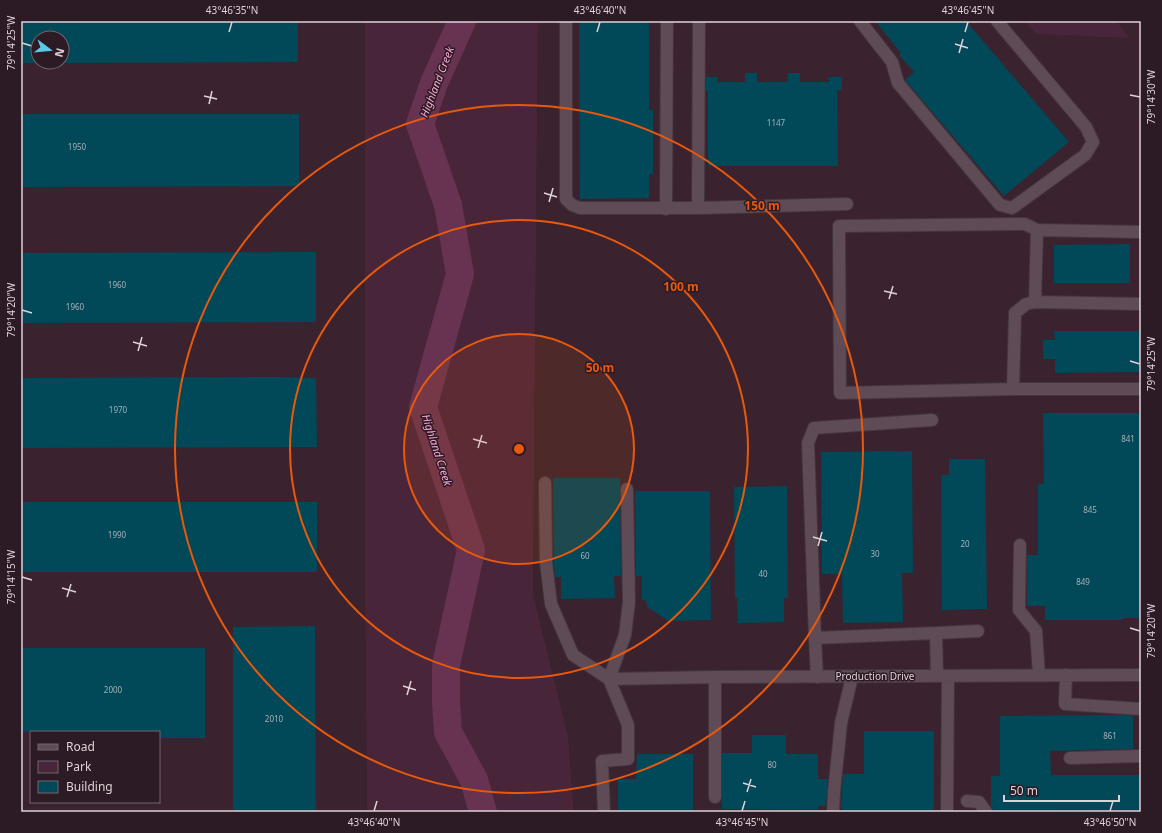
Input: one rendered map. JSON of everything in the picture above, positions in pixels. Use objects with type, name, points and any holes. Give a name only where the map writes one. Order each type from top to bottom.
[{"type":"street","points":[[566,21],[566,199],[572,205],[580,208],[698,208],[847,204]]},
{"type":"street","points":[[666,208],[667,21]]},
{"type":"street","points":[[698,208],[699,21]]},
{"type":"street","points":[[860,21],[892,62],[898,84],[1000,206],[1012,208],[1085,155],[1093,142],[1086,127],[997,21]]},
{"type":"street","points":[[1141,232],[1037,230],[1025,224],[839,226],[840,393],[1013,389],[1141,389]]},
{"type":"street","points":[[1035,302],[1037,230]]},
{"type":"street","points":[[1013,389],[1015,313],[1026,304],[1035,302],[1141,304]]},
{"type":"street","points":[[817,677],[808,443],[814,428],[932,420]]},
{"type":"street","points":[[545,483],[546,562],[551,604],[573,655],[609,679],[628,725],[628,759],[602,761],[604,812]]},
{"type":"street","points":[[609,679],[625,636],[629,602],[627,489]]},
{"type":"street","points":[[1020,545],[1019,610],[1036,631],[1039,675]]},
{"type":"street","points":[[815,638],[978,631]]},
{"type":"street","points":[[936,633],[943,676],[947,812]]},
{"type":"street","points":[[1066,675],[1065,704],[1141,709]]},
{"type":"street","name":"Production Drive","points":[[609,679],[1141,675]]},
{"type":"street","points":[[715,797],[716,677]]},
{"type":"street","points":[[833,812],[841,723],[852,677]]},
{"type":"street","points":[[1070,758],[1141,756]]},
{"type":"street","points":[[967,801],[979,802],[986,812]]},
{"type":"shaded area","points":[[21,21],[365,21],[365,604],[367,812],[21,812]]},
{"type":"shaded area","points":[[538,21],[1141,21],[1141,812],[574,812],[568,735],[533,594]]},
{"type":"green space","points":[[365,21],[538,21],[533,594],[568,735],[574,812],[367,812],[365,604]]},
{"type":"green space","points":[[1025,21],[1116,21],[1130,38],[1036,34]]},
{"type":"building","points":[[21,21],[298,21],[298,62],[70,63],[70,30],[30,30],[30,63],[21,63]]},
{"type":"building","points":[[579,21],[649,21],[649,110],[653,110],[653,174],[649,174],[649,198],[580,199]]},
{"type":"building","points":[[875,21],[966,21],[1069,142],[1004,196],[905,80],[914,72],[899,55],[901,53]]},
{"type":"building","points":[[745,73],[757,73],[757,82],[788,82],[788,73],[800,73],[800,82],[829,82],[828,77],[842,77],[842,90],[837,90],[838,166],[708,166],[708,91],[706,91],[706,77],[717,77],[717,82],[745,82]]},
{"type":"building","points":[[21,114],[299,114],[299,186],[21,187]]},
{"type":"building","points":[[1130,244],[1130,283],[1054,283],[1054,245]]},
{"type":"building","points":[[316,252],[316,322],[21,323],[21,253]]},
{"type":"building","points":[[1054,331],[1141,331],[1141,372],[1055,373],[1055,359],[1043,359],[1043,340],[1055,340]]},
{"type":"building","points":[[21,378],[316,378],[317,447],[21,448]]},
{"type":"building","points":[[1043,413],[1141,413],[1141,618],[1123,618],[1123,620],[1045,620],[1045,606],[1027,606],[1027,555],[1038,555],[1038,484],[1044,484]]},
{"type":"building","points":[[912,451],[913,573],[902,573],[903,622],[843,623],[842,574],[822,574],[821,452]]},
{"type":"building","points":[[949,459],[985,459],[987,609],[942,610],[941,475],[949,475]]},
{"type":"building","points":[[553,478],[620,478],[621,576],[614,576],[615,598],[561,599],[561,577],[555,577],[554,564]]},
{"type":"building","points":[[787,486],[788,598],[784,598],[784,622],[738,623],[737,598],[735,598],[734,487]]},
{"type":"building","points":[[635,491],[710,491],[711,620],[669,621],[647,607],[646,600],[642,600],[642,576],[636,576]]},
{"type":"building","points":[[21,502],[317,502],[317,572],[21,572]]},
{"type":"building","points":[[315,626],[316,812],[233,812],[233,627]]},
{"type":"building","points":[[21,648],[205,648],[205,738],[160,738],[160,731],[21,732]]},
{"type":"building","points":[[1000,716],[1133,716],[1133,749],[1050,751],[1051,775],[1141,775],[1141,810],[993,811],[991,806],[991,776],[1000,776]]},
{"type":"building","points":[[864,731],[934,731],[934,812],[842,812],[843,774],[864,774]]},
{"type":"building","points":[[752,735],[786,735],[786,754],[818,754],[818,779],[828,779],[826,806],[818,806],[818,810],[722,809],[722,753],[752,753]]},
{"type":"building","points":[[637,754],[693,754],[693,812],[618,812],[618,779],[636,779]]},
{"type":"waterway","name":"Highland Creek","points":[[462,21],[434,83],[420,124],[448,205],[460,274],[423,407],[471,550],[446,665],[446,703],[448,732],[474,780],[483,812]]}]
